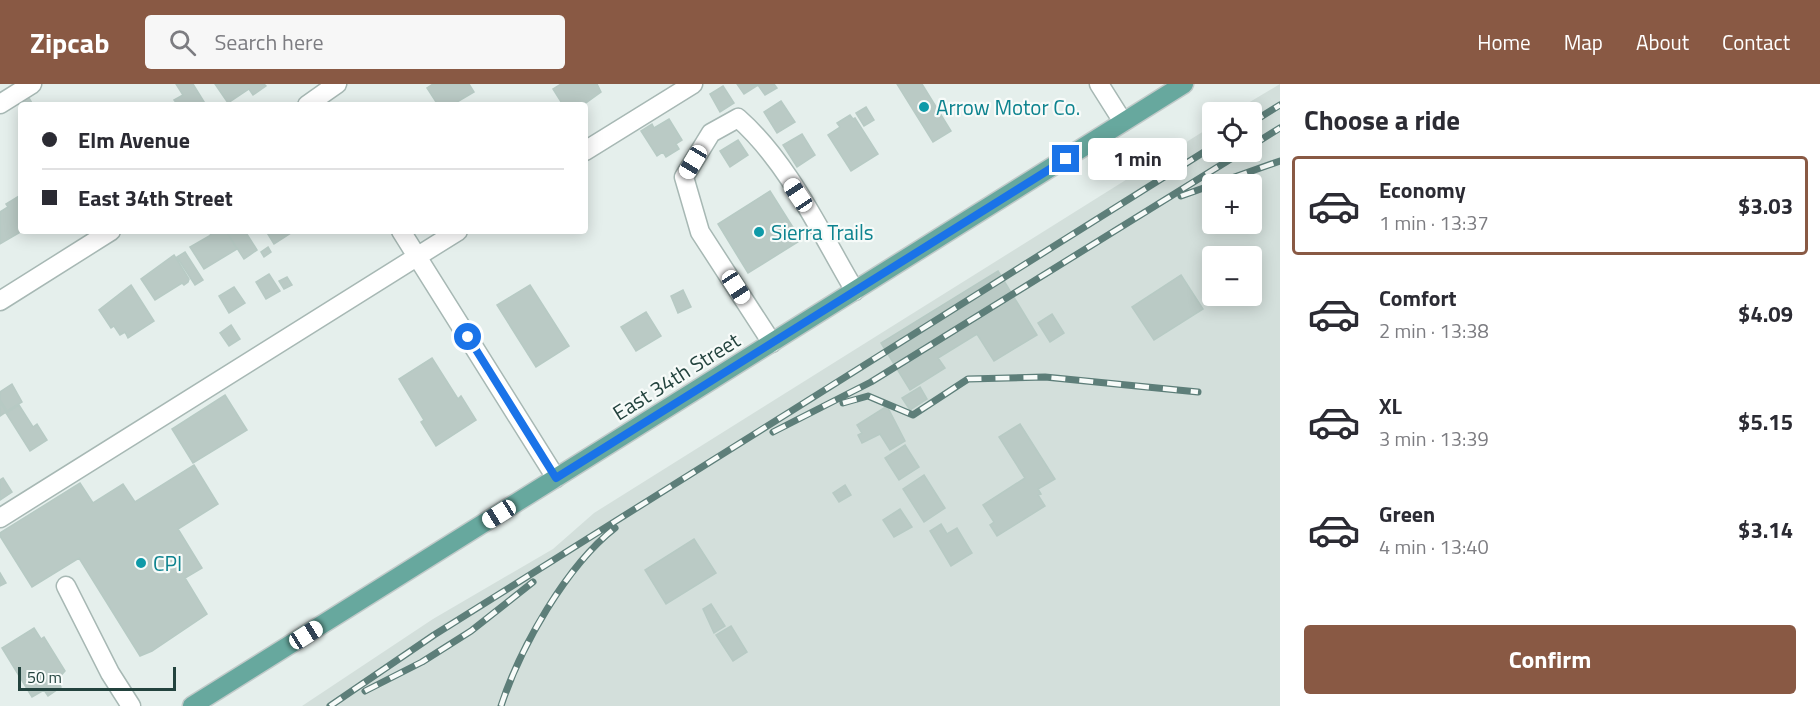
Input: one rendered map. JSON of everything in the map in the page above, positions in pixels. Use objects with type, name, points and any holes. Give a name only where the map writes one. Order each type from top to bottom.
[{"type":"main road","name":"East 34th Street","points":[[192,706],[1184,84]]},
{"type":"street","points":[[0,104],[32,84]]},
{"type":"street","points":[[314,98],[337,84]]},
{"type":"street","points":[[588,149],[693,84]]},
{"type":"street","points":[[1099,84],[1123,122]]},
{"type":"street","points":[[771,343],[700,231],[684,177],[711,133],[738,118],[759,137],[798,195],[855,291]]},
{"type":"street","points":[[0,301],[106,234]]},
{"type":"street","points":[[403,234],[556,478]]},
{"type":"street","points":[[0,518],[453,234]]},
{"type":"street","points":[[66,586],[110,673],[131,706]]},
{"type":"shaded area","points":[[1280,84],[1280,706],[302,706],[433,619],[553,549],[594,513],[1202,132],[1202,162],[1262,162],[1262,102],[1250,102]]},
{"type":"building","points":[[176,84],[193,84],[204,102],[176,102],[174,100],[183,95]]},
{"type":"building","points":[[215,84],[264,84],[266,86],[253,95],[249,89],[227,102]]},
{"type":"building","points":[[433,84],[469,84],[474,92],[457,102],[436,102],[427,88]]},
{"type":"building","points":[[561,84],[597,84],[601,92],[587,102],[561,102],[553,89]]},
{"type":"building","points":[[737,84],[774,84],[777,88],[765,95],[758,85],[744,94]]},
{"type":"building","name":"Arrow Motor Co.","points":[[897,84],[922,84],[951,131],[933,142]]},
{"type":"building","points":[[723,86],[734,103],[720,112],[710,94]]},
{"type":"building","points":[[28,96],[31,102],[18,102]]},
{"type":"building","points":[[781,101],[795,122],[777,133],[764,112]]},
{"type":"building","points":[[866,107],[874,120],[864,126],[856,113]]},
{"type":"building","points":[[850,115],[853,119],[855,118],[878,154],[851,171],[828,135],[840,127],[837,123]]},
{"type":"building","points":[[669,119],[682,140],[676,144],[679,149],[666,157],[663,152],[657,156],[641,131],[652,124],[654,128]]},
{"type":"building","points":[[802,134],[815,155],[797,167],[783,145]]},
{"type":"building","points":[[738,140],[748,155],[730,167],[720,151]]},
{"type":"building","name":"Sierra Trails","points":[[770,191],[801,240],[748,273],[718,224]]},
{"type":"building","points":[[18,197],[18,233],[0,244],[0,212],[8,207],[6,204]]},
{"type":"building","points":[[228,234],[237,249],[204,269],[190,247],[211,235]]},
{"type":"building","points":[[228,234],[247,234],[257,250],[244,259]]},
{"type":"building","points":[[268,234],[289,234],[274,244]]},
{"type":"building","points":[[268,247],[271,252],[264,257],[261,252]]},
{"type":"building","points":[[185,252],[203,280],[195,285],[177,257]]},
{"type":"building","points":[[174,255],[189,279],[188,282],[184,285],[182,283],[155,300],[141,279]]},
{"type":"building","points":[[998,271],[1037,335],[994,361],[977,334],[938,358],[945,368],[910,390],[881,343]]},
{"type":"building","points":[[269,274],[280,291],[266,299],[256,282]]},
{"type":"building","points":[[1181,275],[1203,309],[1154,340],[1132,307]]},
{"type":"building","points":[[287,277],[292,285],[284,289],[279,281]]},
{"type":"building","points":[[131,285],[154,321],[128,338],[125,332],[120,335],[114,326],[111,328],[99,310]]},
{"type":"building","points":[[530,285],[569,346],[536,367],[497,305]]},
{"type":"building","points":[[234,287],[245,303],[229,313],[219,296]]},
{"type":"building","points":[[683,290],[691,307],[678,313],[671,296]]},
{"type":"building","points":[[646,312],[661,336],[636,351],[621,327]]},
{"type":"building","points":[[1052,314],[1064,333],[1050,342],[1038,323]]},
{"type":"building","points":[[231,325],[240,339],[229,346],[220,333]]},
{"type":"building","points":[[432,358],[458,399],[461,396],[476,420],[436,446],[421,422],[424,420],[399,379]]},
{"type":"building","points":[[12,384],[22,402],[7,411],[0,400],[0,392]]},
{"type":"building","points":[[920,387],[927,399],[910,410],[902,398]]},
{"type":"building","points":[[225,395],[247,430],[193,463],[172,429]]},
{"type":"building","points":[[0,402],[6,412],[0,416]]},
{"type":"building","points":[[19,405],[33,427],[37,424],[47,440],[30,451],[6,413]]},
{"type":"building","points":[[887,406],[905,441],[890,450],[880,434],[862,443],[858,435],[862,433],[857,425]]},
{"type":"building","points":[[1020,424],[1055,479],[1038,489],[1041,494],[1038,495],[1045,506],[997,536],[990,525],[994,522],[983,505],[1025,478],[999,437]]},
{"type":"building","points":[[905,445],[919,467],[899,480],[885,458]]},
{"type":"building","name":"CPI","points":[[194,465],[218,504],[178,529],[202,568],[185,578],[207,614],[152,651],[140,656],[79,558],[32,587],[0,536],[0,533],[80,483],[93,503],[123,484],[135,502]]},
{"type":"building","points":[[924,475],[945,508],[924,522],[903,489]]},
{"type":"building","points":[[3,478],[12,492],[0,500],[0,480]]},
{"type":"building","points":[[845,485],[851,495],[839,502],[833,493]]},
{"type":"building","points":[[900,509],[912,527],[894,537],[883,520]]},
{"type":"building","points":[[941,524],[947,534],[957,528],[972,553],[951,566],[930,531]]},
{"type":"building","points":[[694,539],[716,573],[666,604],[645,570]]},
{"type":"building","points":[[0,573],[6,583],[0,586]]},
{"type":"building","points":[[711,604],[725,626],[714,633],[703,609]]},
{"type":"building","points":[[731,626],[747,652],[733,661],[716,635]]},
{"type":"building","points":[[34,628],[41,639],[44,637],[65,671],[57,680],[61,687],[48,696],[44,690],[32,697],[2,648]]},
{"type":"railway","points":[[1262,116],[1280,105]]},
{"type":"railway","points":[[1262,139],[1280,128]]},
{"type":"railway","points":[[330,706],[434,635],[1202,153]]},
{"type":"railway","points":[[1181,196],[1280,161]]},
{"type":"railway","points":[[773,432],[871,382],[1226,162]]},
{"type":"railway","points":[[843,403],[868,396],[913,415],[968,379],[1045,377],[1198,392]]},
{"type":"railway","points":[[501,706],[532,634],[562,586],[597,544],[615,528]]},
{"type":"railway","points":[[365,691],[422,662],[471,631],[533,582]]},
{"type":"place","name":"Arrow Motor Co.","points":[[924,107]]},
{"type":"place","name":"Sierra Trails","points":[[759,232]]},
{"type":"place","name":"CPI","points":[[141,563]]},
{"type":"route","points":[[468,337],[556,478],[1066,159]]}]
